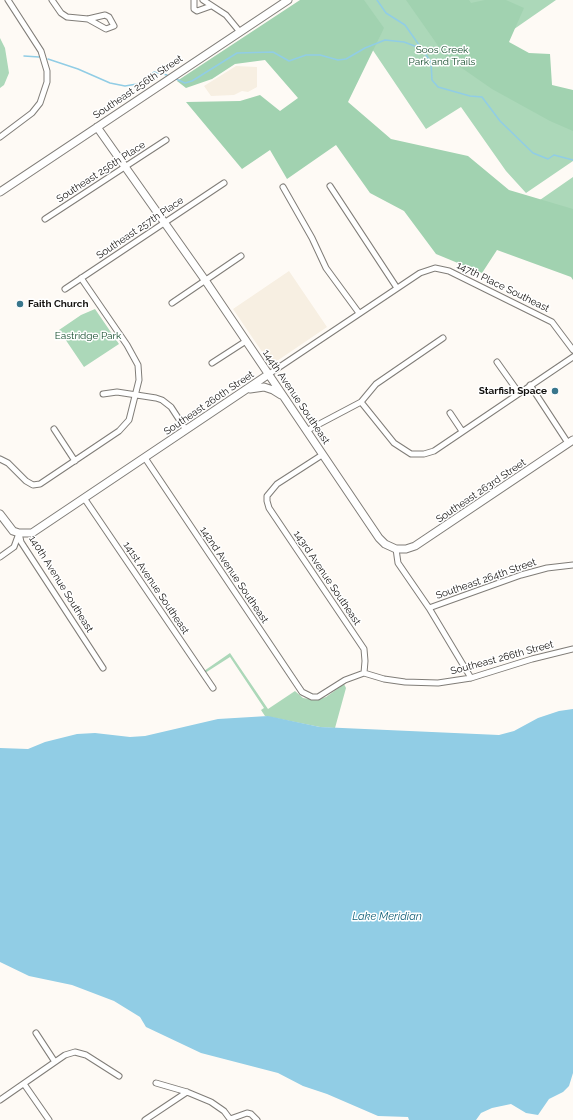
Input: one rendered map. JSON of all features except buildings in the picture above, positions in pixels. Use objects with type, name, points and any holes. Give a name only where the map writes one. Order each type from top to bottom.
[{"type":"street","points":[[0,137],[32,113],[45,92],[48,71],[46,63],[35,40],[8,0]]},
{"type":"street","points":[[52,0],[61,13],[67,17],[88,19]]},
{"type":"street","points":[[194,0],[194,8],[197,11],[211,6]]},
{"type":"street","points":[[203,0],[226,15],[240,32]]},
{"type":"street","name":"Southeast 256th Street","points":[[0,192],[288,0]]},
{"type":"street","name":"144th Avenue Southeast","points":[[97,127],[165,222],[308,430],[322,454],[379,538],[385,544],[396,549]]},
{"type":"street","name":"Southeast 256th Place","points":[[45,219],[166,140]]},
{"type":"street","name":"Southeast 257th Place","points":[[65,289],[224,183]]},
{"type":"street","points":[[330,186],[397,288]]},
{"type":"street","points":[[283,187],[312,238],[326,268],[359,313]]},
{"type":"street","points":[[172,303],[241,256]]},
{"type":"street","name":"Southeast 260th Street","points":[[19,533],[32,532],[145,458],[397,288],[420,273],[435,268]]},
{"type":"street","name":"147th Place Southeast","points":[[435,268],[449,271],[552,322],[573,350]]},
{"type":"street","points":[[0,459],[8,463],[26,481],[33,485],[40,484],[47,481],[125,426],[129,420],[140,375],[136,359],[81,278]]},
{"type":"street","points":[[308,430],[361,402],[376,384],[443,338]]},
{"type":"street","points":[[212,363],[246,341]]},
{"type":"street","points":[[361,402],[394,442],[411,454],[424,454],[434,450],[573,357]]},
{"type":"street","points":[[497,362],[519,393]]},
{"type":"street","points":[[530,385],[571,442]]},
{"type":"street","points":[[244,391],[259,387],[268,388],[278,392],[286,399]]},
{"type":"street","points":[[103,394],[117,392],[156,398],[167,403],[186,430]]},
{"type":"street","points":[[450,413],[462,431]]},
{"type":"street","points":[[54,429],[76,461]]},
{"type":"street","name":"Southeast 263rd Street","points":[[396,549],[406,549],[427,539],[571,442]]},
{"type":"street","name":"143rd Avenue Southeast","points":[[322,454],[277,484],[267,496],[269,508],[364,649],[364,673]]},
{"type":"street","name":"142nd Avenue Southeast","points":[[145,458],[298,688],[304,694],[312,697],[322,696],[345,680],[364,673]]},
{"type":"street","name":"141st Avenue Southeast","points":[[84,498],[213,688]]},
{"type":"street","name":"140th Avenue Southeast","points":[[0,514],[7,525],[19,533],[21,542],[103,668]]},
{"type":"street","points":[[0,557],[14,547],[19,533]]},
{"type":"street","points":[[396,549],[398,563],[429,608],[471,678]]},
{"type":"street","name":"Southeast 264th Street","points":[[429,608],[521,575],[547,568],[573,565]]},
{"type":"street","name":"Southeast 266th Street","points":[[364,673],[384,679],[405,682],[438,683],[471,678],[532,659],[573,649]]},
{"type":"street","points":[[36,1034],[55,1062]]},
{"type":"street","points":[[0,1100],[65,1055],[75,1052],[86,1055],[120,1076]]},
{"type":"street","points":[[156,1083],[187,1092],[218,1106],[229,1120],[247,1113],[251,1114],[257,1120]]},
{"type":"street","points":[[24,1084],[48,1120]]},
{"type":"street","points":[[145,1120],[187,1092]]},
{"type":"shaded area","points":[[236,66],[257,67],[257,87],[248,92],[242,91],[234,95],[211,96],[204,86]]},
{"type":"shaded area","points":[[289,271],[327,327],[271,365],[233,309]]},
{"type":"green space","points":[[300,0],[364,0],[384,28],[348,102],[391,139],[468,156],[509,190],[573,209],[573,280],[571,277],[497,250],[482,273],[436,254],[404,211],[370,193],[336,145],[287,179],[270,150],[242,169],[186,102],[240,101],[260,95],[280,111],[298,98],[265,60],[235,64],[212,79],[186,88],[177,81]]},
{"type":"green space","name":"Soos Creek Park and Trails","points":[[339,0],[556,0],[494,43],[573,109],[573,161],[526,193],[506,171],[461,107],[426,129]]},
{"type":"green space","points":[[406,0],[469,0],[471,3],[485,0],[506,0],[524,8],[509,42],[529,53],[550,54],[552,85],[573,90],[573,131],[550,121],[492,89],[446,57]]},
{"type":"green space","points":[[0,38],[5,48],[9,73],[4,85],[0,88]]},
{"type":"green space","points":[[573,177],[573,229],[537,202]]},
{"type":"green space","name":"Eastridge Park","points":[[95,309],[119,344],[84,367],[59,330],[81,315]]},
{"type":"green space","points":[[230,653],[268,709],[295,691],[303,698],[316,700],[326,697],[344,684],[346,688],[335,728],[320,727],[265,716],[261,710],[264,708],[230,657],[205,673],[204,671]]},
{"type":"water","name":"Lake Meridian","points":[[573,709],[573,1073],[569,1086],[563,1092],[549,1099],[538,1115],[526,1113],[511,1104],[492,1108],[481,1113],[476,1120],[409,1120],[408,1117],[378,1116],[327,1094],[303,1086],[278,1073],[201,1053],[146,1027],[140,1017],[114,1001],[72,985],[29,976],[0,962],[0,748],[28,749],[45,742],[77,734],[95,733],[130,737],[145,736],[218,719],[268,716],[320,727],[499,735],[514,731],[538,718],[559,711]]},
{"type":"waterway","points":[[377,0],[386,13],[405,25],[431,62],[432,80],[438,87],[470,96],[482,97],[500,121],[533,153],[548,159],[554,155],[573,160]]},
{"type":"waterway","points":[[176,79],[185,83],[192,81],[237,53],[273,52],[289,61],[306,55],[320,55],[338,60],[346,59],[365,48],[385,40],[404,42],[420,48]]},
{"type":"waterway","points":[[24,56],[39,57]]},
{"type":"waterway","points":[[48,59],[78,69],[110,83],[125,86],[137,84],[154,72],[167,75]]},
{"type":"place","name":"Faith Church","points":[[20,304]]},
{"type":"place","name":"Starfish Space","points":[[555,391]]}]
